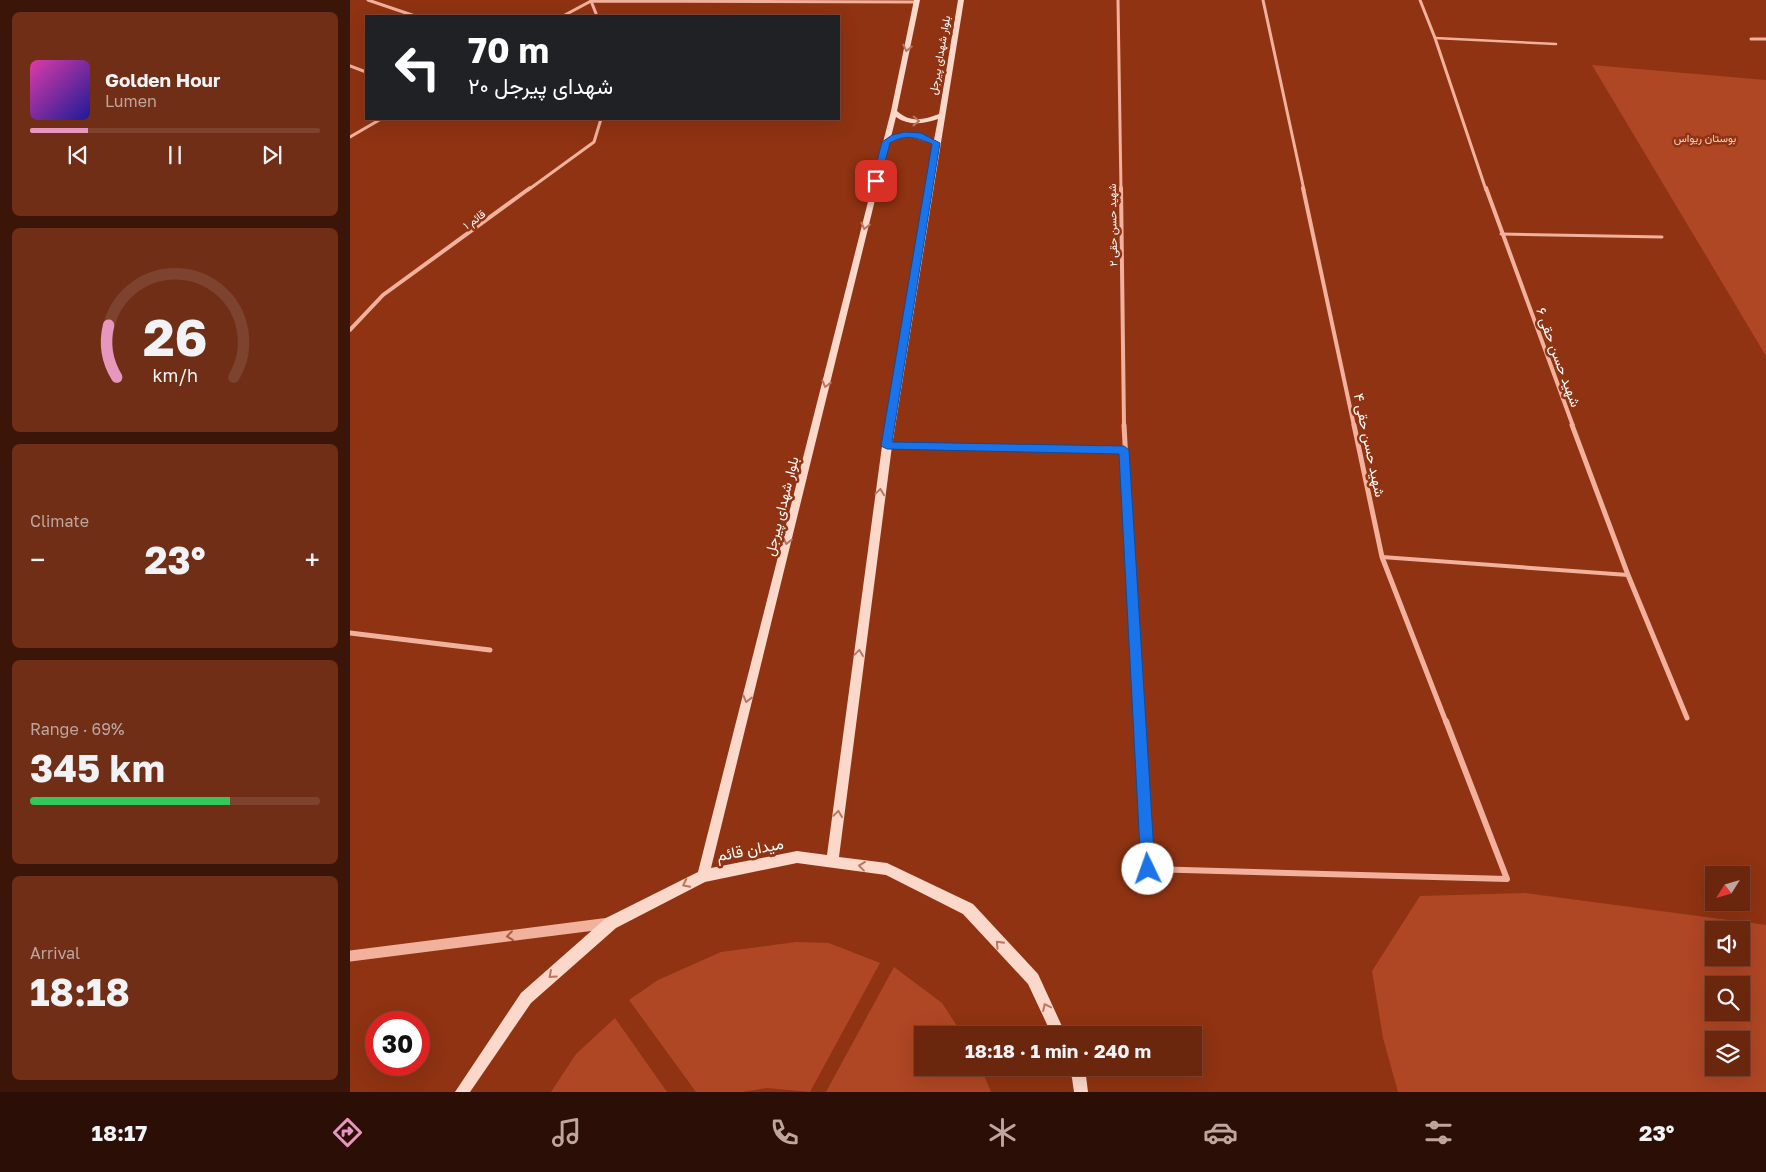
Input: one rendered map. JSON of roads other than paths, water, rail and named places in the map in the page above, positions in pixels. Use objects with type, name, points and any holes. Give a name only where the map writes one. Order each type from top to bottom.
[{"type":"main road","name":"بلوار شهدای پیرجل","points":[[832,862],[887,446],[961,0]]},
{"type":"main road","name":"بلوار شهدای پیرجل","points":[[703,876],[894,111],[917,1]]},
{"type":"main road","name":"بلوار شهدای پیرجل","points":[[894,111],[899,117],[918,122],[941,115]]},
{"type":"main road","points":[[886,142],[905,134],[918,134],[936,143]]},
{"type":"main road","name":"میدان قائم","points":[[462,1092],[526,998],[610,923],[703,876],[797,857],[887,869],[968,910],[1033,979],[1055,1026]]},
{"type":"main road","points":[[1078,1076],[1080,1092]]},
{"type":"street","points":[[368,0],[412,15]]},
{"type":"street","name":"شهید حسن حقی ۲","points":[[1118,0],[1124,450],[1148,869],[1507,879]]},
{"type":"street","name":"شهید حسن حقی ۴","points":[[1263,0],[1382,557],[1507,879]]},
{"type":"street","name":"شهید حسن حقی ۶","points":[[1420,0],[1435,38],[1500,234],[1628,575],[1687,718]]},
{"type":"street","points":[[592,1],[597,15]]},
{"type":"street","points":[[565,15],[592,1],[917,1]]},
{"type":"street","points":[[1750,39],[1766,40]]},
{"type":"street","points":[[350,66],[365,72]]},
{"type":"street","points":[[350,137],[379,120]]},
{"type":"street","name":"قائم ۱","points":[[350,330],[383,295],[594,142],[601,120]]},
{"type":"street","points":[[887,446],[1124,450]]},
{"type":"street","points":[[350,633],[490,650]]},
{"type":"street","points":[[350,956],[610,923]]},
{"type":"lane","points":[[1435,38],[1556,44]]},
{"type":"lane","points":[[1500,234],[1662,237]]},
{"type":"lane","points":[[1382,557],[1628,575]]},
{"type":"park label","name":"بوستان ریواس","points":[[1705,137]]}]
